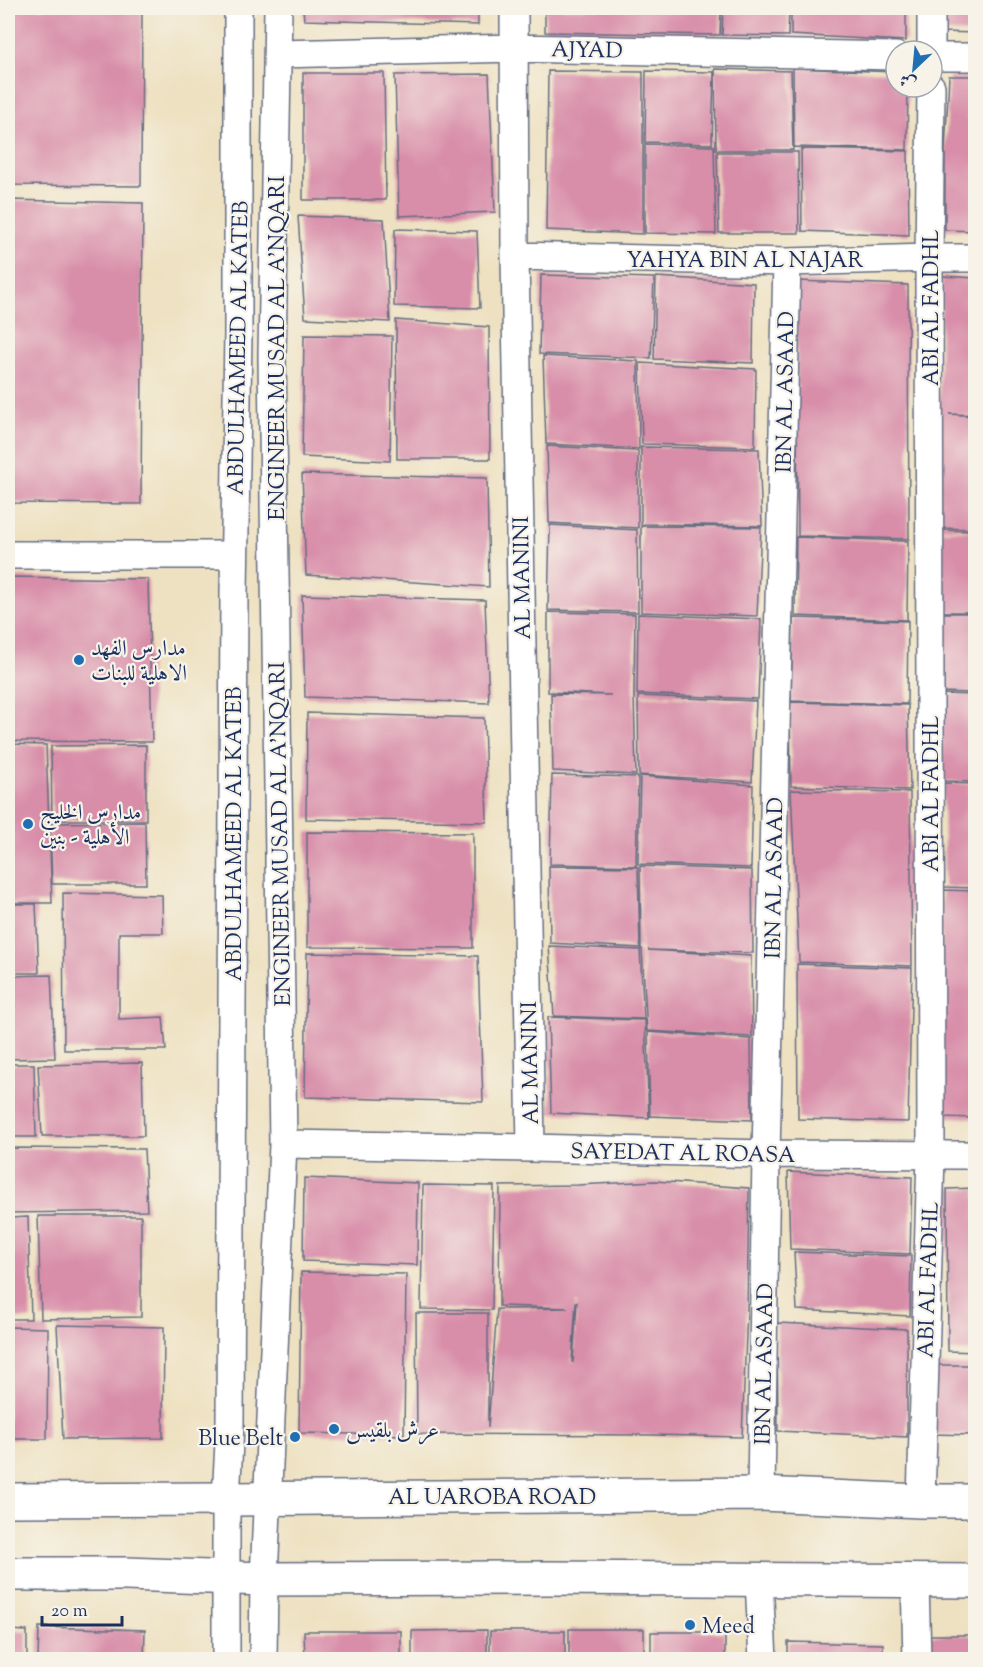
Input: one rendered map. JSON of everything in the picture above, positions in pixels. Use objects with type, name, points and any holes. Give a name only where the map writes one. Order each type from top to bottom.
[{"type":"main road","name":"AL UAROBA ROAD","points":[[9,1499],[761,1494],[975,1502]]},
{"type":"main road","points":[[8,1574],[126,1574],[264,1578],[975,1581]]},
{"type":"street","name":"ABDULHAMEED AL KATEB","points":[[226,1659],[226,1499],[230,1412],[234,555],[238,334],[238,8]]},
{"type":"street","name":"ENGINEER MUSAD AL A'NQARI","points":[[263,1659],[264,1578],[283,1144],[272,356],[279,8]]},
{"type":"street","name":"AL MANINI","points":[[514,8],[515,256],[531,1148]]},
{"type":"street","points":[[931,8],[931,39]]},
{"type":"street","name":"AJYAD","points":[[279,54],[515,48],[884,56]]},
{"type":"street","points":[[944,57],[975,57]]},
{"type":"street","name":"ABI AL FADHL","points":[[921,1501],[931,1155],[929,258],[931,99]]},
{"type":"street","name":"YAHYA BIN AL NAJAR","points":[[515,256],[787,262],[975,258]]},
{"type":"street","name":"IBN AL ASAAD","points":[[761,1494],[766,1154],[787,262]]},
{"type":"street","points":[[8,555],[234,555]]},
{"type":"street","name":"SAYEDAT AL ROASA","points":[[283,1144],[766,1154],[975,1155]]},
{"type":"street","points":[[759,1580],[763,1659]]},
{"type":"street","points":[[915,1580],[917,1659]]},
{"type":"building","points":[[8,8],[142,8],[141,186],[8,185]]},
{"type":"building","points":[[303,8],[478,8],[478,25],[304,20]]},
{"type":"building","points":[[545,8],[721,8],[720,35],[545,32]]},
{"type":"building","points":[[723,8],[789,8],[788,36],[722,35]]},
{"type":"building","points":[[791,8],[906,8],[906,39],[791,35]]},
{"type":"building","points":[[942,8],[976,8],[976,33],[943,32]]},
{"type":"building","points":[[793,68],[884,72],[884,99],[908,99],[907,150],[794,147]]},
{"type":"building","points":[[715,69],[791,71],[793,150],[716,150]]},
{"type":"building","points":[[548,71],[643,72],[643,234],[546,230]]},
{"type":"building","points":[[646,71],[714,72],[712,144],[645,142]]},
{"type":"building","points":[[303,73],[384,73],[386,200],[303,200]]},
{"type":"building","points":[[489,74],[495,212],[399,216],[395,75]]},
{"type":"building","points":[[949,76],[976,76],[976,231],[945,230],[945,152]]},
{"type":"building","points":[[645,144],[714,146],[716,234],[645,233]]},
{"type":"building","points":[[801,149],[908,151],[909,235],[802,231]]},
{"type":"building","points":[[717,152],[798,152],[799,233],[719,233]]},
{"type":"building","points":[[8,200],[143,203],[141,504],[8,503]]},
{"type":"building","points":[[298,216],[384,219],[390,322],[305,318]]},
{"type":"building","points":[[395,229],[477,231],[480,308],[394,306]]},
{"type":"building","points":[[541,275],[654,278],[651,358],[539,354]]},
{"type":"building","points":[[942,276],[976,278],[976,415],[949,414],[976,416],[976,529],[936,528]]},
{"type":"building","points":[[656,277],[754,283],[753,363],[654,359]]},
{"type":"building","points":[[796,281],[908,285],[909,539],[798,536]]},
{"type":"building","points":[[396,320],[489,327],[490,459],[397,459]]},
{"type":"building","points":[[304,335],[392,336],[390,461],[302,457]]},
{"type":"building","points":[[543,356],[638,361],[639,449],[546,444]]},
{"type":"building","points":[[640,363],[756,369],[755,447],[642,444]]},
{"type":"building","points":[[547,446],[638,451],[638,528],[549,523]]},
{"type":"building","points":[[641,447],[759,449],[762,526],[641,524]]},
{"type":"building","points":[[302,474],[487,478],[489,587],[306,575]]},
{"type":"building","points":[[550,525],[637,530],[638,612],[548,610]]},
{"type":"building","points":[[641,526],[761,527],[757,616],[641,612]]},
{"type":"building","points":[[937,530],[976,531],[976,612],[940,612]]},
{"type":"building","points":[[796,537],[908,541],[907,620],[795,616]]},
{"type":"building","name":"مدارس الفهد الاهلية للبنات","points":[[8,577],[148,579],[152,742],[8,741]]},
{"type":"building","points":[[302,595],[485,600],[489,703],[305,697]]},
{"type":"building","points":[[548,612],[635,614],[636,775],[553,771],[551,694],[611,695],[548,692]]},
{"type":"building","points":[[940,613],[976,613],[976,693],[939,692]]},
{"type":"building","points":[[638,614],[761,619],[758,699],[637,694]]},
{"type":"building","points":[[793,618],[908,621],[907,704],[791,701]]},
{"type":"building","points":[[941,694],[976,695],[976,782],[944,781]]},
{"type":"building","points":[[638,696],[756,701],[752,782],[639,775]]},
{"type":"building","points":[[790,702],[908,705],[910,790],[791,786]]},
{"type":"building","points":[[307,713],[484,718],[487,822],[306,819]]},
{"type":"building","name":"مدارس الخليج الأهلية - بنين","points":[[8,744],[46,745],[52,903],[8,903]]},
{"type":"building","points":[[146,745],[146,820],[52,820],[51,746]]},
{"type":"building","points":[[552,775],[638,777],[636,866],[550,864]]},
{"type":"building","points":[[640,776],[753,785],[751,868],[638,864]]},
{"type":"building","points":[[943,783],[976,784],[976,888],[944,887]]},
{"type":"building","points":[[791,790],[910,792],[912,966],[799,962]]},
{"type":"building","points":[[145,822],[146,884],[52,884],[50,823]]},
{"type":"building","points":[[307,832],[473,833],[473,948],[307,947]]},
{"type":"building","points":[[549,866],[638,867],[640,948],[550,943]]},
{"type":"building","points":[[640,866],[752,870],[753,953],[648,950],[751,956],[752,1037],[647,1031],[641,949]]},
{"type":"building","points":[[942,890],[976,891],[976,1118],[942,1117]]},
{"type":"building","points":[[63,893],[162,895],[163,933],[119,933],[119,1019],[163,1017],[166,1050],[64,1050]]},
{"type":"building","points":[[8,904],[36,904],[39,973],[8,973]]},
{"type":"building","points":[[549,946],[640,950],[644,1019],[554,1016]]},
{"type":"building","points":[[307,953],[478,956],[483,1102],[305,1097]]},
{"type":"building","points":[[797,964],[912,968],[908,1122],[798,1119]]},
{"type":"building","points":[[51,975],[55,1058],[8,1059],[8,976]]},
{"type":"building","points":[[548,1017],[645,1020],[649,1118],[551,1113]]},
{"type":"building","points":[[648,1032],[751,1039],[752,1120],[650,1116]]},
{"type":"building","points":[[142,1063],[144,1136],[42,1136],[38,1065]]},
{"type":"building","points":[[8,1064],[34,1064],[36,1137],[8,1137]]},
{"type":"building","points":[[8,1148],[144,1149],[147,1211],[8,1213]]},
{"type":"building","points":[[788,1172],[912,1177],[910,1254],[790,1249]]},
{"type":"building","points":[[304,1178],[418,1183],[417,1265],[303,1261]]},
{"type":"building","points":[[655,1181],[749,1188],[742,1437],[417,1434],[416,1313],[488,1313],[488,1428],[497,1309],[568,1308],[499,1306],[500,1186]],"holes":[[[576,1302],[573,1362],[572,1362]]]},
{"type":"building","points":[[423,1185],[494,1186],[492,1310],[421,1309]]},
{"type":"building","points":[[976,1188],[976,1352],[948,1351],[947,1189]]},
{"type":"building","points":[[38,1216],[141,1216],[141,1317],[41,1319]]},
{"type":"building","points":[[28,1217],[31,1319],[8,1319],[8,1218]]},
{"type":"building","points":[[794,1252],[911,1256],[910,1316],[797,1310]]},
{"type":"building","points":[[301,1272],[406,1274],[404,1435],[299,1433]]},
{"type":"building","points":[[777,1323],[907,1329],[907,1437],[778,1431]]},
{"type":"building","points":[[57,1325],[164,1327],[163,1438],[63,1439]]},
{"type":"building","points":[[8,1327],[48,1328],[47,1439],[8,1439]]},
{"type":"building","points":[[930,1365],[976,1365],[976,1435],[929,1434]]},
{"type":"building","points":[[39,1627],[145,1630],[144,1660],[38,1660]]},
{"type":"building","points":[[569,1629],[644,1629],[644,1660],[569,1660]]},
{"type":"building","points":[[8,1630],[27,1631],[27,1660],[8,1660]]},
{"type":"building","points":[[487,1630],[487,1660],[412,1660],[412,1631]]},
{"type":"building","points":[[304,1631],[401,1631],[401,1660],[305,1660]]},
{"type":"building","points":[[490,1631],[565,1631],[565,1660],[490,1660]]},
{"type":"building","points":[[651,1632],[725,1632],[725,1660],[651,1660]]},
{"type":"building","points":[[926,1635],[976,1635],[976,1660],[927,1660]]},
{"type":"building","points":[[788,1642],[883,1644],[883,1660],[788,1660]]},
{"type":"place","name":"مدارس الفهد الاهلية للبنات","points":[[79,660]]},
{"type":"place","name":"مدارس الخليج الأهلية - بنين","points":[[28,824]]},
{"type":"place","name":"عرش بلقيس","points":[[334,1429]]},
{"type":"place","name":"Blue Belt","points":[[295,1437]]},
{"type":"place","name":"Meed","points":[[690,1625]]}]
